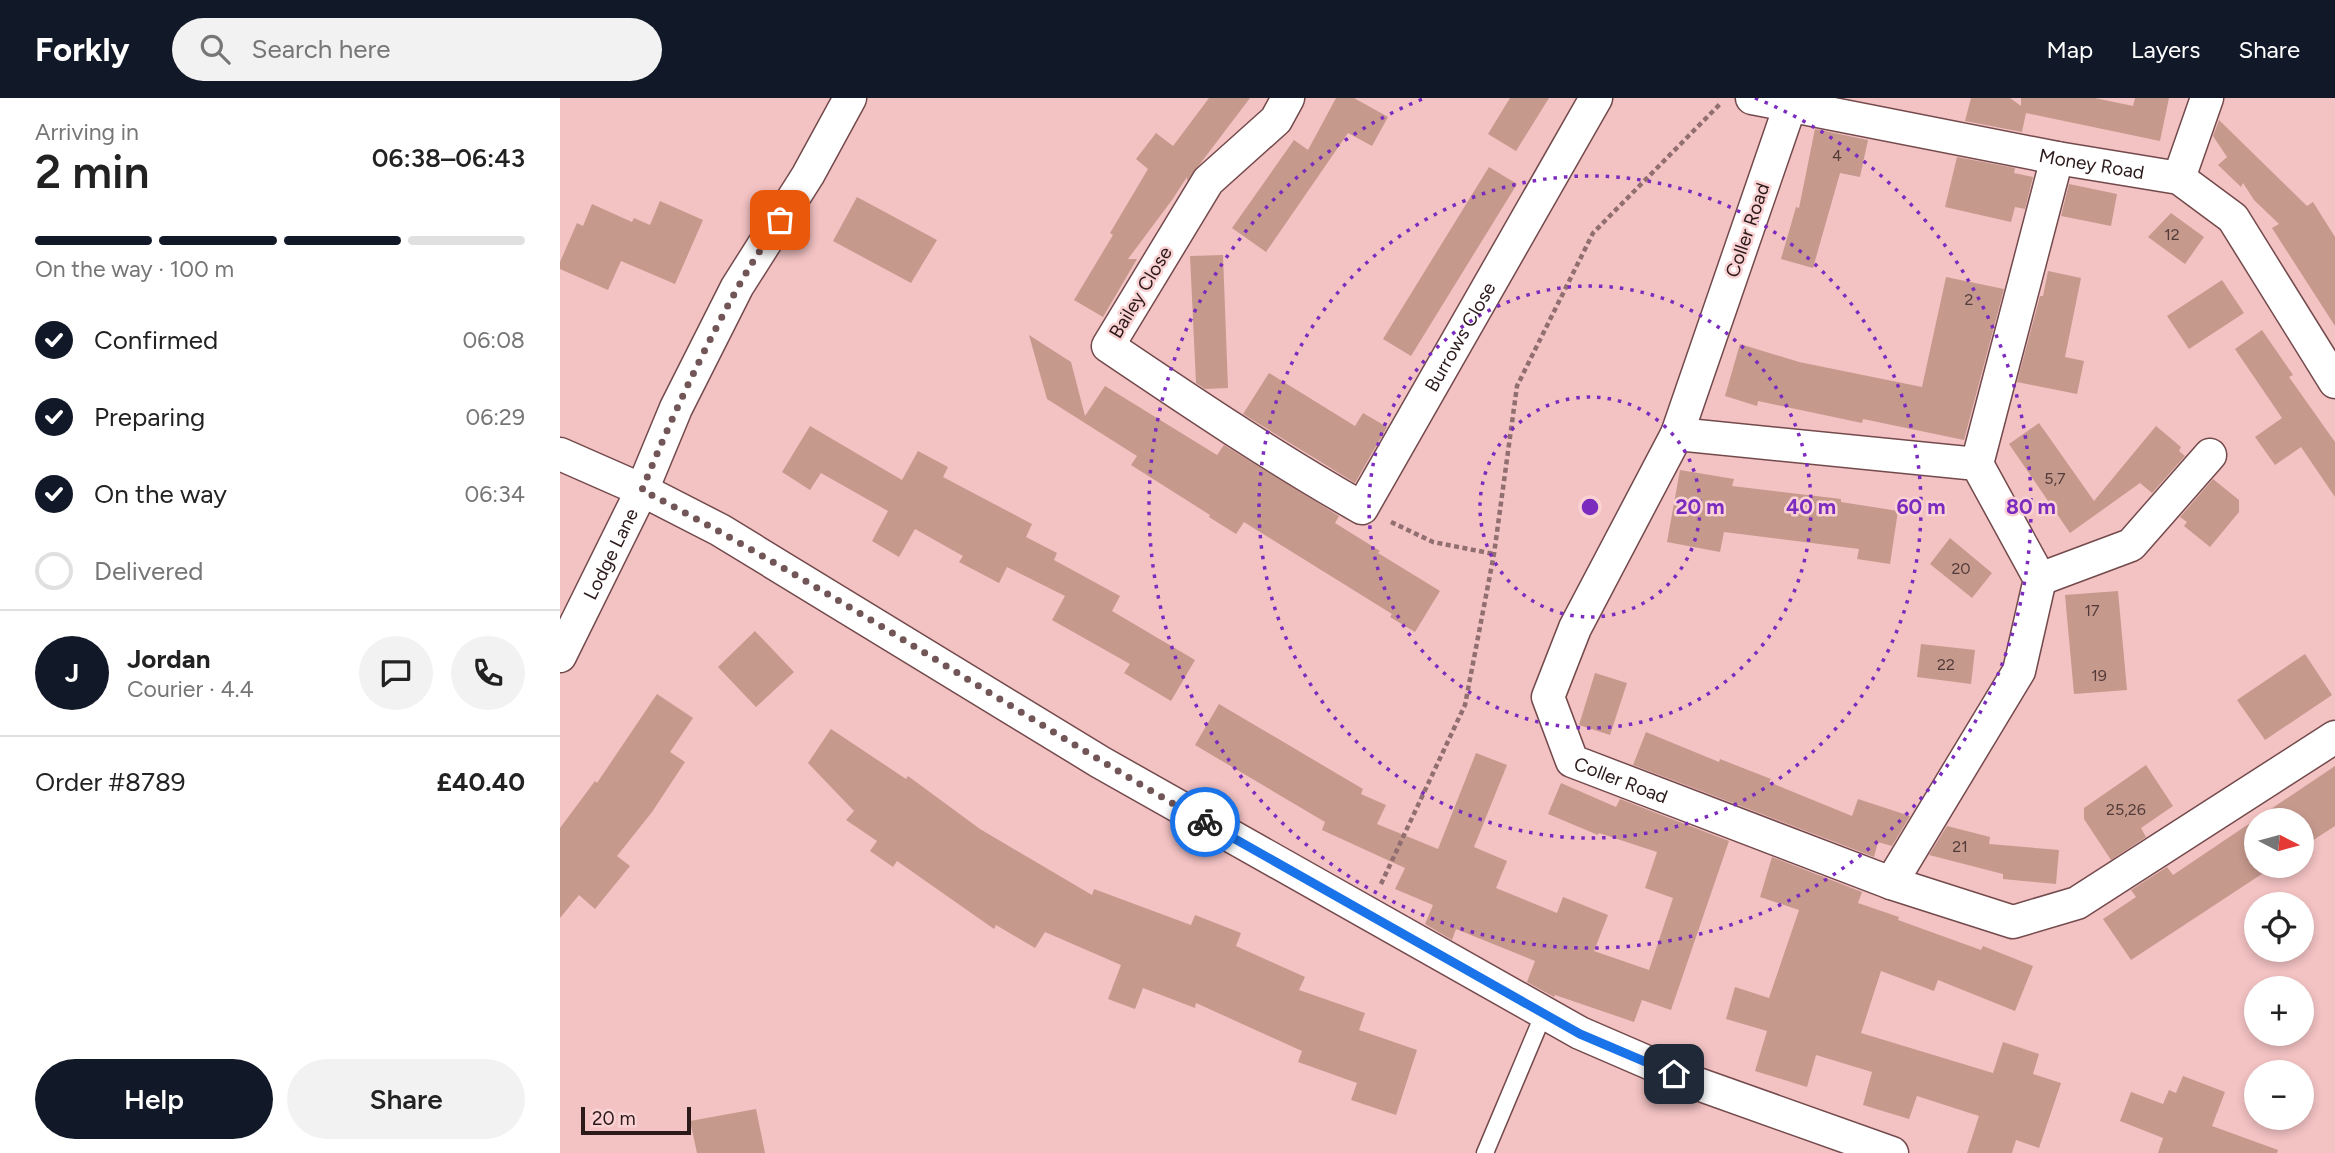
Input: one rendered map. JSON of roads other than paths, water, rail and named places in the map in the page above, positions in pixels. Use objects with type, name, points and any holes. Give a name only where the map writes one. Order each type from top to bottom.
[{"type":"street","name":"Lodge Lane","points":[[560,656],[642,490],[676,408],[737,287],[808,174],[850,98]]},
{"type":"street","name":"Bailey Close","points":[[1288,98],[1276,120],[1208,181],[1108,346],[1296,470],[1362,508]]},
{"type":"street","name":"Burrows Close","points":[[1362,508],[1596,98]]},
{"type":"street","name":"Money Road","points":[[1752,98],[2057,158],[2179,177],[2232,218],[2335,382]]},
{"type":"street","points":[[2179,177],[2207,98]]},
{"type":"street","name":"Coller Road","points":[[1790,106],[1677,434],[1575,628],[1548,696],[1572,761],[1891,883],[2013,922],[2077,903],[2335,737]]},
{"type":"street","points":[[1891,883],[2020,671],[2040,579],[1977,464],[2057,158]]},
{"type":"street","points":[[1677,434],[1977,464]]},
{"type":"street","points":[[560,454],[642,490],[720,530],[1100,762],[1580,1034],[1698,1084],[1892,1153]]},
{"type":"street","points":[[2040,579],[2131,545],[2210,455]]},
{"type":"lane","points":[[1485,1153],[1544,1013]]}]
